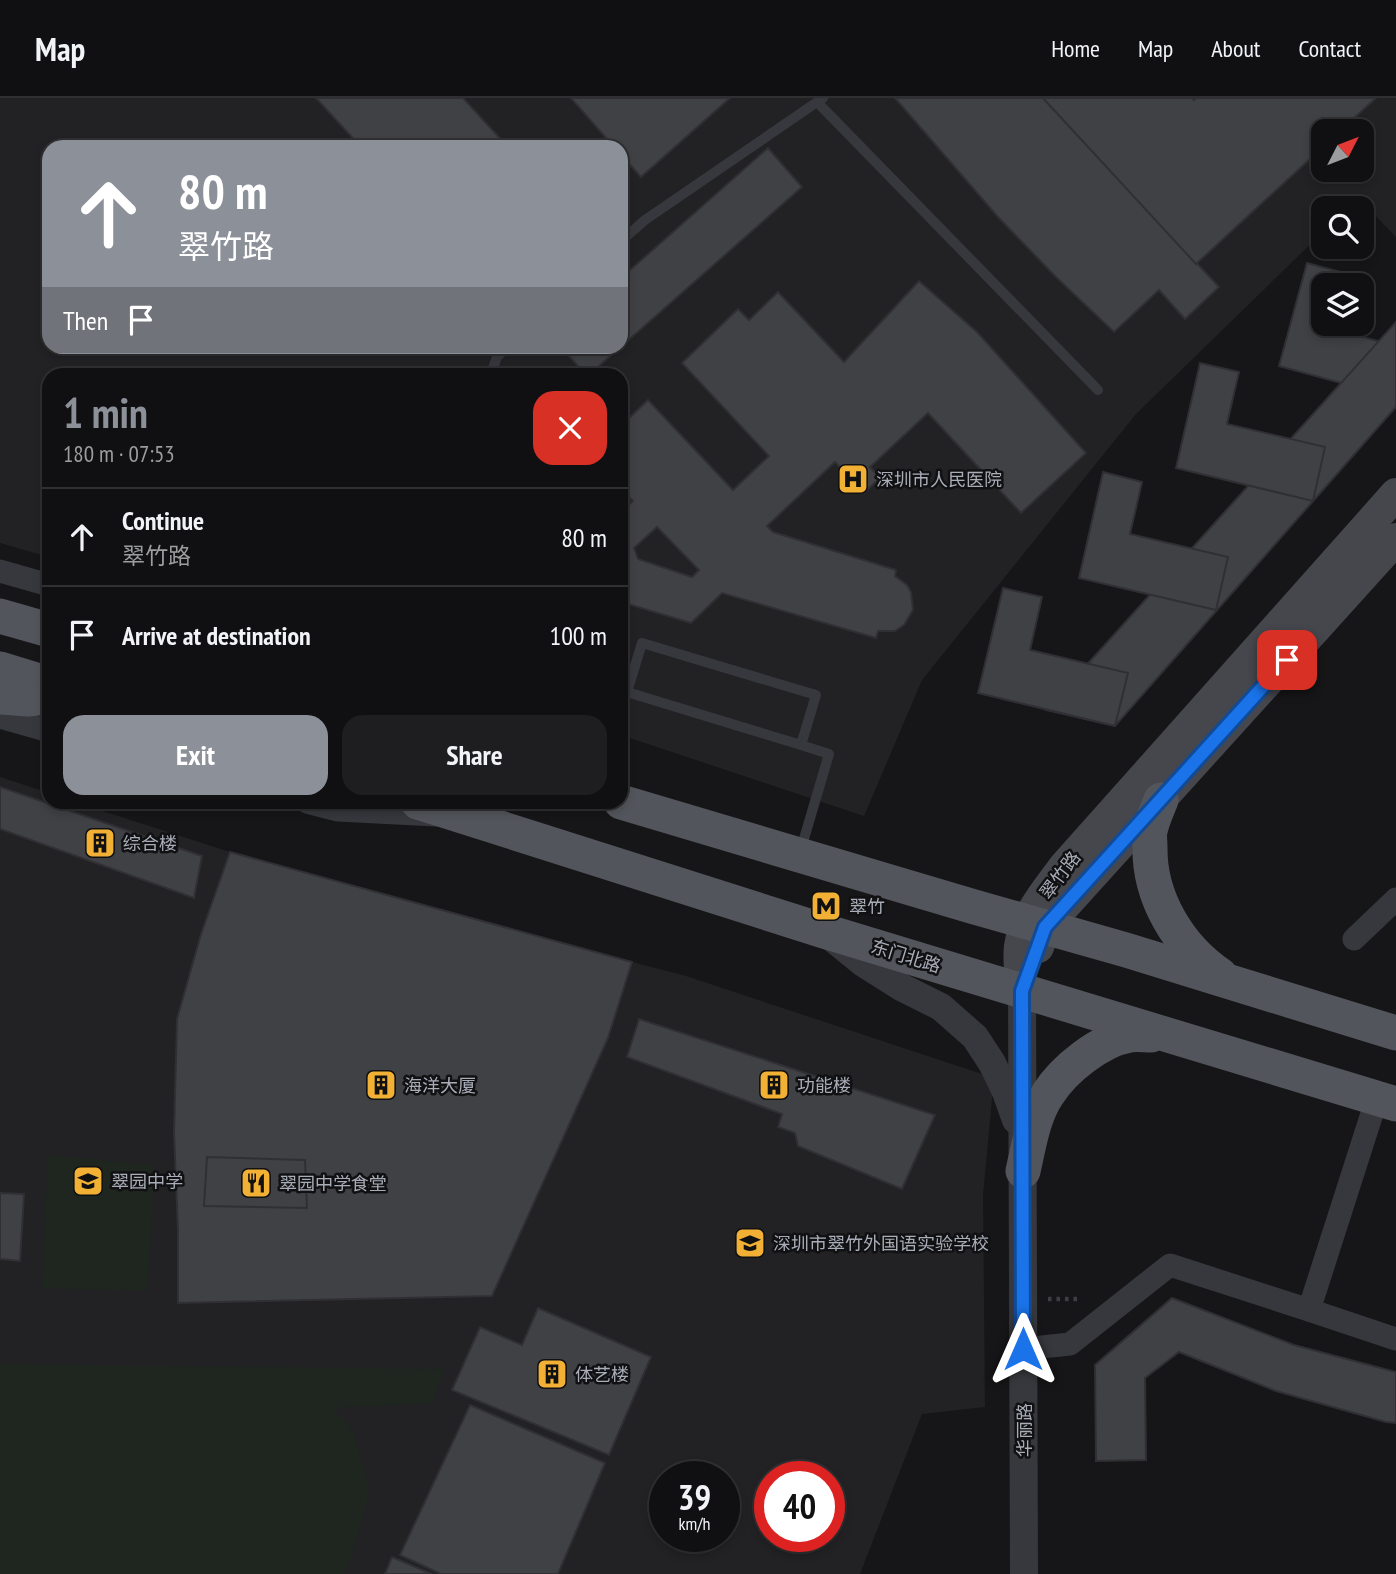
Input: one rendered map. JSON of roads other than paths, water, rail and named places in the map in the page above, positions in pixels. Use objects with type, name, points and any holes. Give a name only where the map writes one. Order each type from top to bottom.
[{"type":"main road","name":"翠竹路","points":[[1036,925],[1045,893],[1080,848],[1396,494]]},
{"type":"main road","name":"翠竹路","points":[[1022,991],[1020,944],[1161,800],[1396,540]]},
{"type":"main road","points":[[0,616],[42,628]]},
{"type":"main road","points":[[0,669],[42,682]]},
{"type":"main road","points":[[0,697],[42,698]]},
{"type":"main road","points":[[1161,800],[1150,832],[1149,863],[1156,892],[1170,922],[1189,948],[1229,981]]},
{"type":"main road","points":[[628,804],[1126,950],[1396,1033]]},
{"type":"main road","name":"东门北路","points":[[441,809],[824,931],[1387,1101]]},
{"type":"main road","points":[[1023,1155],[1047,1094],[1070,1068],[1098,1046],[1130,1035],[1168,1036]]},
{"type":"street","points":[[0,571],[42,583]]},
{"type":"street","points":[[0,717],[42,728]]},
{"type":"street","points":[[334,809],[467,817]]},
{"type":"street","points":[[1354,939],[1396,899]]},
{"type":"street","points":[[824,931],[863,963],[901,987],[941,1007],[975,1037],[1006,1092],[1023,1155]]},
{"type":"street","name":"华丽路","points":[[1022,991],[1024,1574]]},
{"type":"street","points":[[1309,1310],[1387,1101]]},
{"type":"street","points":[[1023,1349],[1070,1344],[1170,1265],[1396,1339]]},
{"type":"lane","points":[[628,235],[645,220],[821,101],[1098,390]]},
{"type":"lane","points":[[628,689],[642,643],[816,695],[801,745]]},
{"type":"lane","points":[[628,692],[829,754],[799,855]]},
{"type":"place","name":"深圳市人民医院","points":[[853,479]]},
{"type":"place","name":"综合楼","points":[[100,843]]},
{"type":"place","name":"翠竹","points":[[826,906]]},
{"type":"place","name":"海洋大厦","points":[[381,1085]]},
{"type":"place","name":"功能楼","points":[[774,1085]]},
{"type":"place","name":"翠园中学","points":[[88,1181]]},
{"type":"place","name":"翠园中学食堂","points":[[256,1183]]},
{"type":"place","name":"深圳市翠竹外国语实验学校","points":[[750,1243]]},
{"type":"place","name":"体艺楼","points":[[552,1374]]}]
